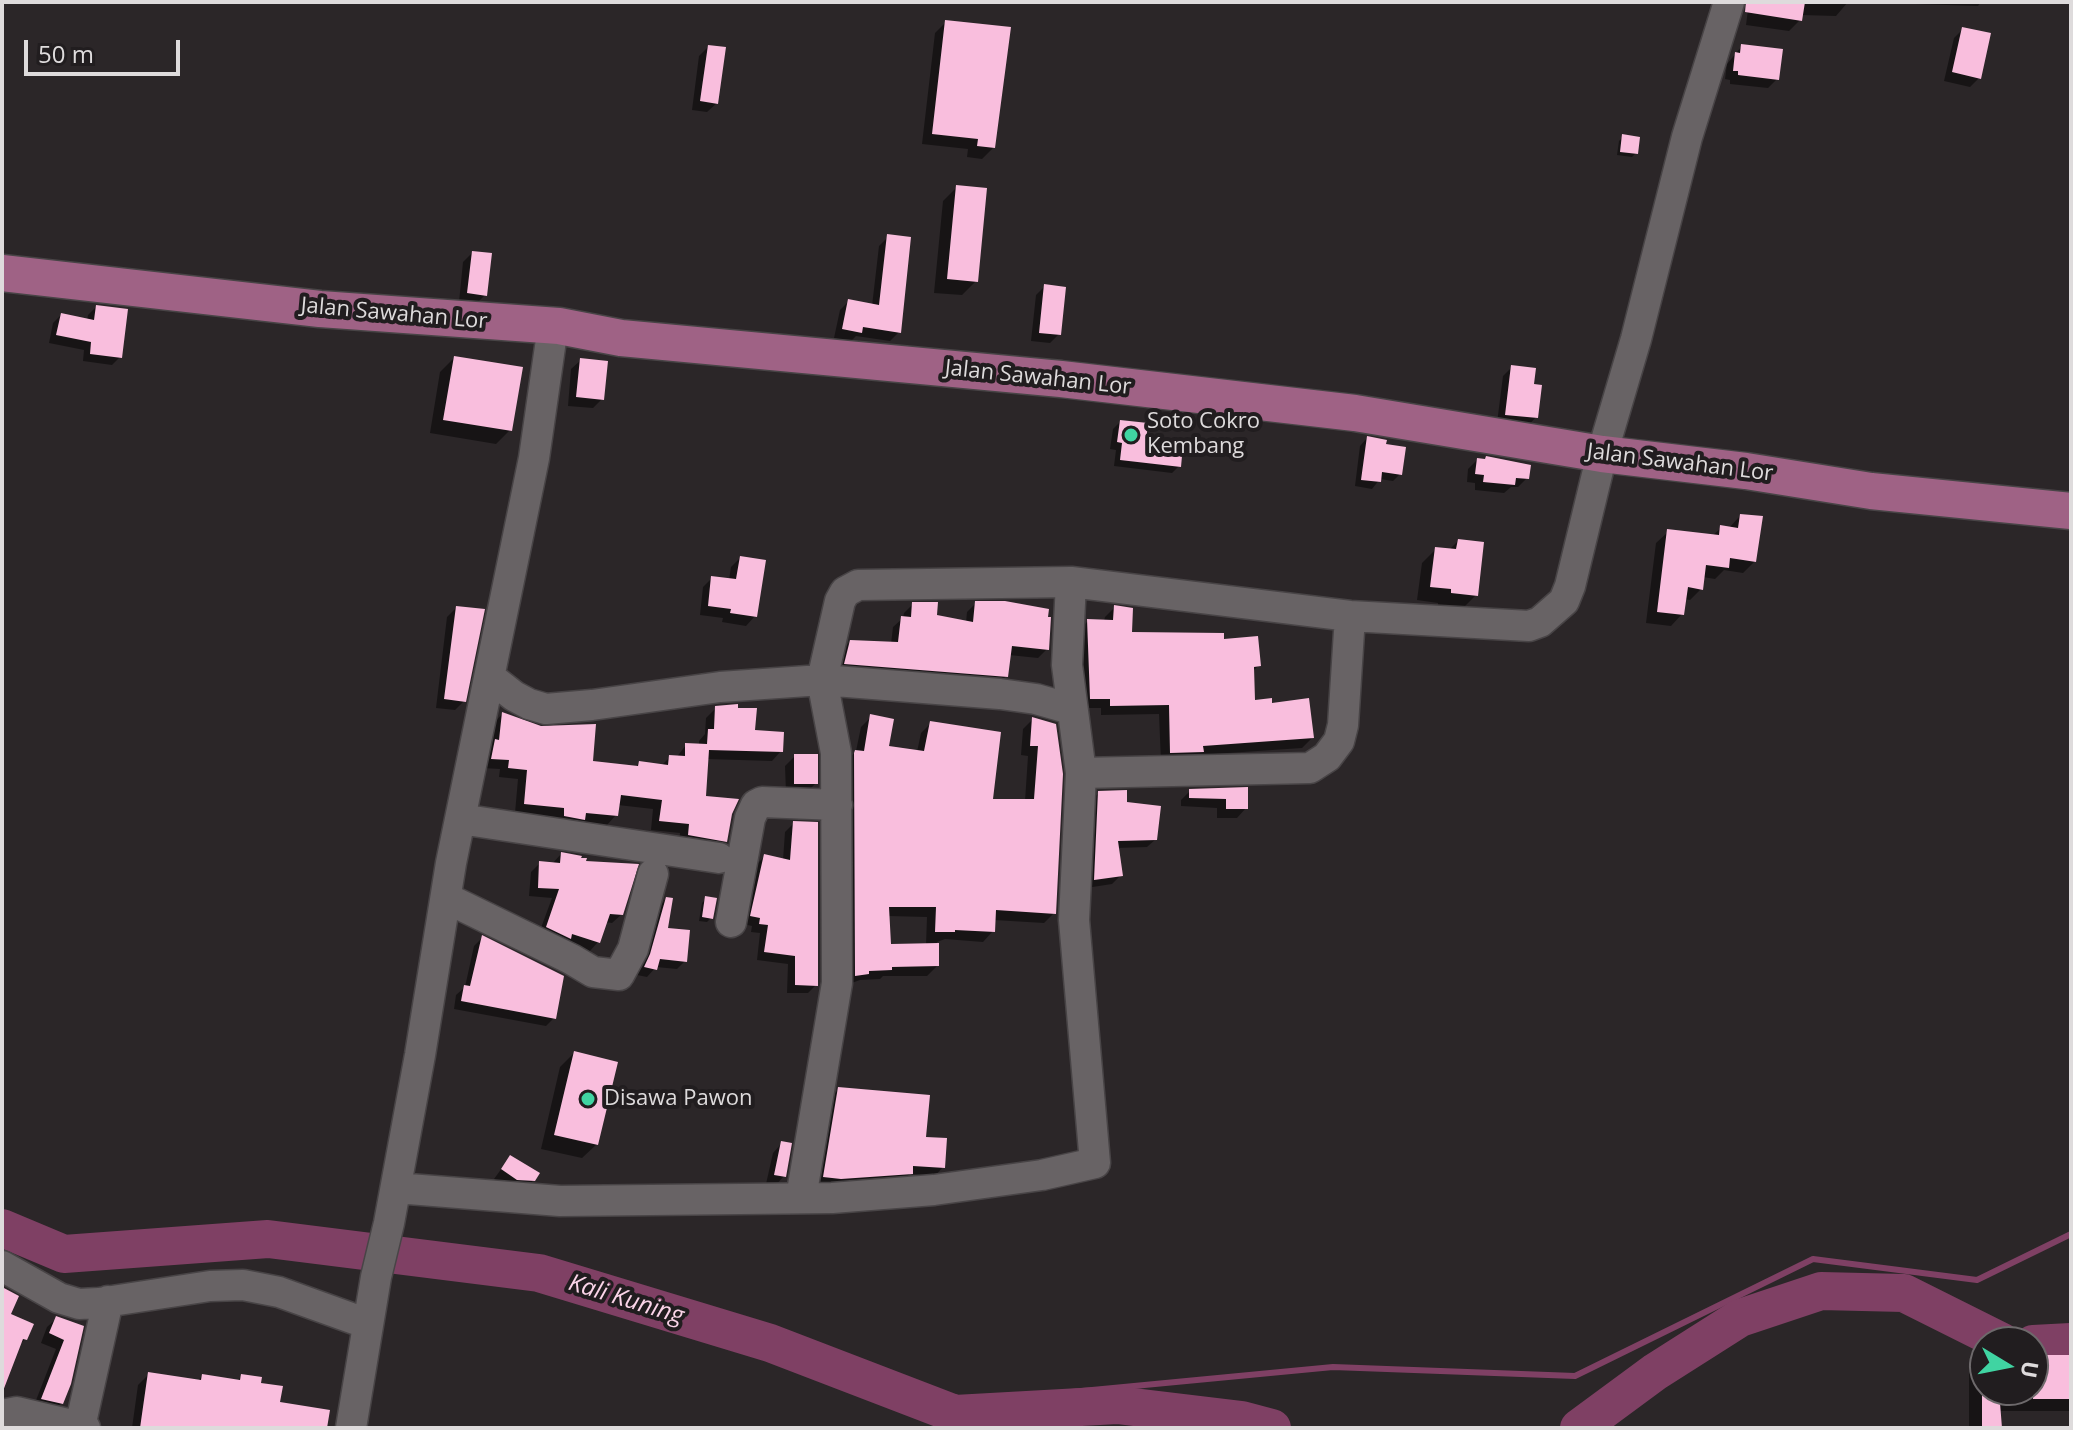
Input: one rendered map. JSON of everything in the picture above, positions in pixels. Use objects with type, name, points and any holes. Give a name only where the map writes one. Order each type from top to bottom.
[{"type":"main road","name":"Jalan Sawahan Lor","points":[[2,273],[320,309],[553,326],[621,338],[1061,379],[1355,413],[1602,454],[1746,471],[1871,491],[2071,511]]},
{"type":"street","points":[[801,1198],[837,983],[836,753],[822,680],[840,601],[845,592],[858,585],[1071,582],[1350,616],[1529,626],[1540,622],[1564,601],[1570,586],[1687,137],[1729,2]]},
{"type":"street","points":[[351,1428],[460,819],[534,458],[553,326]]},
{"type":"street","points":[[396,1188],[560,1201],[832,1198],[934,1190],[1042,1175],[1095,1163],[1074,920],[1081,773],[1067,665],[1071,582]]},
{"type":"street","points":[[1081,773],[1310,768],[1327,757],[1339,741],[1343,725],[1350,616]]},
{"type":"street","points":[[491,678],[529,704],[546,709],[720,687],[822,680],[1000,694],[1036,699],[1071,709]]},
{"type":"street","points":[[731,922],[750,818],[756,805],[762,802],[837,805]]},
{"type":"street","points":[[460,819],[719,858]]},
{"type":"street","points":[[446,898],[593,972],[619,975],[633,949],[653,874]]},
{"type":"street","points":[[2,1266],[59,1298],[79,1304],[210,1286],[243,1285],[279,1292],[368,1324]]},
{"type":"street","points":[[2,1415],[17,1412],[83,1427],[108,1301]]},
{"type":"building","points":[[1746,2],[1805,2],[1802,21],[1745,12]]},
{"type":"building","points":[[945,20],[1011,27],[995,148],[977,146],[978,139],[932,134]]},
{"type":"building","points":[[1962,27],[1991,33],[1981,79],[1952,72]]},
{"type":"building","points":[[1741,44],[1783,49],[1779,80],[1738,75],[1738,71],[1733,71],[1735,52],[1740,53]]},
{"type":"building","points":[[708,45],[726,47],[718,104],[700,101]]},
{"type":"building","points":[[1622,134],[1640,137],[1638,154],[1620,152]]},
{"type":"building","points":[[956,185],[987,188],[978,282],[947,279]]},
{"type":"building","points":[[887,234],[911,237],[901,333],[863,327],[862,333],[842,329],[848,299],[879,305]]},
{"type":"building","points":[[472,251],[492,253],[487,296],[467,293]]},
{"type":"building","points":[[1044,284],[1066,287],[1061,335],[1039,333]]},
{"type":"building","points":[[96,305],[128,309],[122,358],[90,354],[91,342],[56,335],[61,313],[94,320]]},
{"type":"building","points":[[454,356],[523,367],[512,431],[443,420]]},
{"type":"building","points":[[580,358],[608,361],[604,400],[576,397]]},
{"type":"building","points":[[1511,365],[1536,368],[1534,384],[1542,385],[1538,418],[1505,415]]},
{"type":"building","points":[[1120,420],[1148,423],[1146,442],[1183,445],[1181,467],[1120,460],[1122,443],[1117,442]]},
{"type":"building","points":[[1367,436],[1387,440],[1386,444],[1406,447],[1402,475],[1382,472],[1381,482],[1361,480]]},
{"type":"building","points":[[1486,456],[1531,465],[1529,479],[1516,478],[1515,485],[1483,482],[1484,475],[1475,474],[1477,458],[1485,459]]},
{"type":"building","points":[[1740,514],[1763,516],[1756,562],[1730,558],[1729,568],[1706,565],[1703,590],[1688,587],[1684,615],[1657,612],[1667,529],[1719,535],[1720,525],[1738,528]]},
{"type":"building","points":[[1458,539],[1484,542],[1478,596],[1430,587],[1435,547],[1456,549]]},
{"type":"building","points":[[740,556],[766,560],[757,617],[708,606],[711,576],[736,579]]},
{"type":"building","points":[[975,601],[1005,601],[1049,609],[1049,650],[1012,646],[1008,677],[844,664],[850,640],[898,642],[901,616],[911,617],[912,602],[938,602],[937,615],[973,622]]},
{"type":"building","points":[[1114,605],[1133,608],[1132,632],[1224,633],[1224,639],[1258,636],[1261,666],[1254,667],[1255,700],[1272,698],[1272,703],[1309,698],[1314,738],[1203,746],[1204,752],[1170,753],[1169,705],[1110,706],[1110,699],[1090,699],[1087,619],[1113,620]]},
{"type":"building","points":[[456,606],[485,609],[466,702],[444,699]]},
{"type":"building","points":[[738,704],[738,708],[757,708],[755,730],[784,732],[783,752],[709,750],[706,796],[739,799],[732,814],[727,842],[688,835],[689,824],[659,821],[662,800],[621,795],[618,816],[586,813],[585,820],[564,816],[564,808],[524,804],[527,770],[508,768],[509,760],[491,759],[495,739],[499,740],[502,712],[541,726],[596,724],[593,761],[638,766],[639,761],[668,765],[669,755],[685,756],[685,743],[707,744],[708,729],[714,729],[715,706]]},
{"type":"building","points":[[870,714],[894,719],[889,746],[924,751],[930,721],[1001,732],[993,799],[1034,799],[1038,746],[1030,746],[1032,717],[1056,724],[1063,774],[1056,914],[996,910],[995,932],[935,932],[936,907],[889,907],[891,944],[939,943],[939,966],[892,967],[892,970],[869,971],[869,974],[855,976],[854,753],[855,750],[864,751]]},
{"type":"building","points":[[794,754],[818,754],[818,784],[794,784]]},
{"type":"building","points":[[1248,787],[1248,809],[1226,809],[1226,799],[1189,798],[1189,789]]},
{"type":"building","points":[[1127,790],[1127,802],[1161,806],[1157,840],[1118,841],[1123,876],[1094,880],[1098,791]]},
{"type":"building","points":[[793,821],[818,822],[818,986],[795,985],[795,956],[764,952],[768,925],[759,924],[760,918],[750,916],[764,854],[790,860]]},
{"type":"building","points":[[561,852],[582,856],[587,858],[586,861],[639,864],[623,915],[610,914],[600,943],[572,934],[571,939],[546,927],[559,889],[538,888],[539,861],[560,863]]},
{"type":"building","points":[[705,896],[717,898],[713,919],[702,917]]},
{"type":"building","points":[[666,897],[673,898],[668,928],[690,930],[687,962],[660,959],[657,970],[644,967]]},
{"type":"building","points":[[482,935],[564,976],[556,1019],[461,1001],[464,985],[470,986]]},
{"type":"building","points":[[574,1051],[618,1062],[598,1145],[554,1135]]},
{"type":"building","points":[[838,1087],[930,1095],[926,1137],[947,1138],[945,1168],[913,1166],[913,1174],[841,1179],[823,1177]]},
{"type":"building","points":[[781,1141],[792,1143],[786,1177],[774,1175]]},
{"type":"building","points":[[510,1155],[540,1173],[535,1181],[517,1180],[501,1169]]},
{"type":"building","points":[[2,1287],[19,1296],[11,1314],[34,1324],[27,1340],[23,1339],[3,1391]]},
{"type":"building","points":[[56,1316],[84,1326],[71,1384],[63,1404],[41,1399],[64,1340],[49,1333]]},
{"type":"building","points":[[2049,1355],[2071,1355],[2071,1399],[2049,1399]]},
{"type":"building","points":[[148,1372],[201,1380],[202,1374],[240,1380],[241,1374],[262,1377],[261,1383],[283,1386],[280,1402],[330,1410],[327,1428],[140,1428]]},
{"type":"building","points":[[1982,1406],[2000,1406],[2002,1428],[1982,1428]]},
{"type":"waterway","name":"Kali Kuning","points":[[2,1228],[64,1254],[268,1239],[539,1273],[770,1343],[955,1414],[1117,1405],[1242,1420],[1272,1428]]},
{"type":"waterway","points":[[940,1398],[956,1403],[1333,1367],[1575,1376],[1813,1259],[1977,1280],[2071,1234]]},
{"type":"waterway","points":[[1579,1428],[1655,1372],[1740,1318],[1821,1291],[1904,1293],[1970,1326]]},
{"type":"waterway","points":[[2049,1343],[2071,1342]]},
{"type":"place","name":"Soto Cokro Kembang","points":[[1131,435]]},
{"type":"place","name":"Disawa Pawon","points":[[588,1099]]}]
